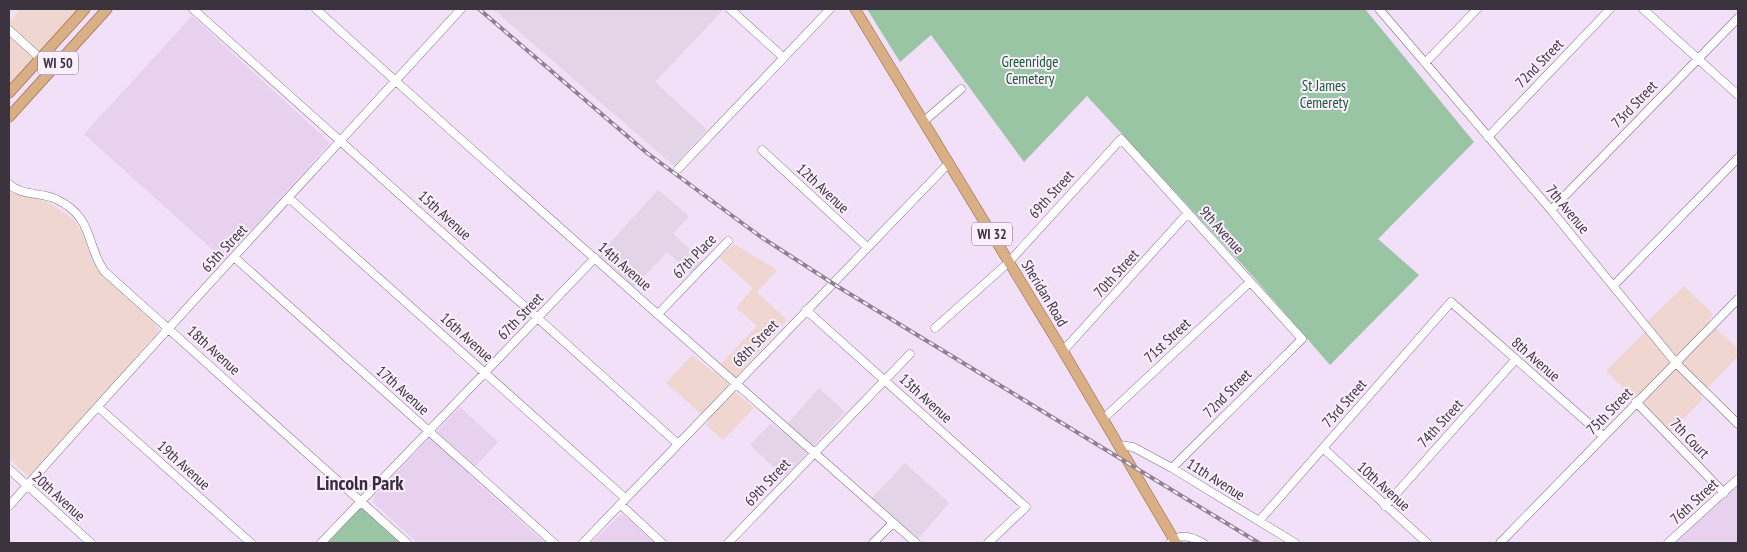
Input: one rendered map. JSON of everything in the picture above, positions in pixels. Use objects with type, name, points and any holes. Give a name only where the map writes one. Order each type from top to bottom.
[{"type":"main road","name":"WI 50","points":[[9,94],[85,9]]},
{"type":"main road","name":"WI 50","points":[[9,117],[107,9]]},
{"type":"main road","name":"Sheridan Road","points":[[855,9],[1063,351],[1119,445],[1173,542]]},
{"type":"street","name":"15th Avenue","points":[[193,9],[678,442]]},
{"type":"street","name":"14th Avenue","points":[[316,9],[594,258],[659,313],[735,384],[916,543]]},
{"type":"street","name":"65th Street","points":[[9,506],[460,9]]},
{"type":"street","points":[[730,9],[783,57]]},
{"type":"street","points":[[678,168],[830,9]]},
{"type":"street","name":"7th Avenue","points":[[1379,9],[1551,210],[1676,362],[1738,424]]},
{"type":"street","points":[[1425,63],[1477,9]]},
{"type":"street","name":"72nd Street","points":[[1488,137],[1610,9]]},
{"type":"street","points":[[1643,9],[1738,95]]},
{"type":"street","name":"73rd Street","points":[[1551,210],[1738,18]]},
{"type":"street","points":[[9,30],[40,58]]},
{"type":"street","points":[[923,122],[961,89]]},
{"type":"street","name":"9th Avenue","points":[[1120,139],[1302,338]]},
{"type":"street","name":"69th Street","points":[[935,328],[1009,262],[1120,139]]},
{"type":"street","name":"12th Avenue","points":[[762,150],[867,247]]},
{"type":"street","points":[[1614,285],[1738,158]]},
{"type":"street","name":"68th Street","points":[[583,543],[678,442],[950,164]]},
{"type":"street","name":"18th Avenue","points":[[9,184],[18,191],[57,199],[74,212],[87,228],[104,271],[408,543]]},
{"type":"street","name":"16th Avenue","points":[[289,198],[485,372],[623,501],[662,543]]},
{"type":"street","name":"70th Street","points":[[1063,351],[1188,214]]},
{"type":"street","name":"67th Place","points":[[659,313],[728,241]]},
{"type":"street","name":"17th Avenue","points":[[234,257],[554,543]]},
{"type":"street","name":"67th Street","points":[[320,543],[594,258]]},
{"type":"street","name":"71st Street","points":[[1103,419],[1250,282]]},
{"type":"street","name":"75th Street","points":[[1500,543],[1738,299]]},
{"type":"street","name":"73rd Street","points":[[1259,521],[1451,302]]},
{"type":"street","name":"8th Avenue","points":[[1451,302],[1603,436]]},
{"type":"street","name":"13th Avenue","points":[[806,310],[1026,507],[988,543]]},
{"type":"street","name":"72nd Street","points":[[1172,468],[1302,338]]},
{"type":"street","name":"69th Street","points":[[728,543],[910,354]]},
{"type":"street","name":"74th Street","points":[[1386,506],[1516,359]]},
{"type":"street","name":"7th Court","points":[[1636,402],[1724,493]]},
{"type":"street","name":"19th Avenue","points":[[98,407],[251,543]]},
{"type":"street","name":"11th Avenue","points":[[1119,445],[1133,447],[1172,468],[1295,543]]},
{"type":"street","name":"10th Avenue","points":[[1323,448],[1427,543]]},
{"type":"street","name":"20th Avenue","points":[[9,469],[91,543]]},
{"type":"street","name":"76th Street","points":[[1668,543],[1738,479]]},
{"type":"street","points":[[874,543],[893,523]]},
{"type":"street","points":[[1173,542],[1182,536],[1192,537],[1204,543]]},
{"type":"shaded area","points":[[21,9],[80,9],[9,87],[9,22]]},
{"type":"shaded area","points":[[493,9],[724,9],[655,82],[707,130],[674,166]]},
{"type":"shaded area","points":[[192,16],[330,143],[224,260],[84,134]]},
{"type":"shaded area","points":[[658,190],[689,216],[673,234],[703,261],[691,273],[667,252],[634,287],[598,256]]},
{"type":"shaded area","points":[[9,192],[48,202],[74,220],[89,244],[97,270],[155,324],[159,331],[134,358],[138,362],[32,480],[9,459]]},
{"type":"shaded area","points":[[734,244],[777,270],[757,292],[787,320],[728,386],[754,408],[723,440],[706,425],[709,421],[666,383],[692,355],[713,372],[757,326],[736,308],[753,288],[719,258]]},
{"type":"shaded area","points":[[1684,286],[1713,314],[1708,321],[1738,349],[1738,356],[1700,396],[1703,399],[1670,432],[1606,371],[1651,326],[1647,322]]},
{"type":"shaded area","points":[[819,388],[845,412],[784,477],[750,445],[771,423],[781,431]]},
{"type":"shaded area","points":[[460,407],[498,442],[468,474],[545,543],[417,543],[373,502],[375,495]]},
{"type":"shaded area","points":[[905,463],[949,503],[917,540],[871,499]]},
{"type":"shaded area","points":[[1738,484],[1738,543],[1675,543],[1724,498]]},
{"type":"shaded area","points":[[621,514],[624,515],[655,543],[591,543]]},
{"type":"green space","points":[[867,9],[1365,9],[1474,142],[1378,239],[1419,275],[1330,365],[1249,272],[1087,96],[1024,162],[931,35],[900,62]]},
{"type":"green space","name":"Lincoln Park","points":[[361,507],[401,543],[327,543]]},
{"type":"railway","points":[[479,9],[647,153],[761,237],[840,288],[1259,543]]},
{"type":"district","name":"Lincoln Park","points":[[360,483]]},
{"type":"park label","name":"Greenridge Cemetery","points":[[1030,70]]},
{"type":"park label","name":"St James Cemerety","points":[[1324,94]]}]
